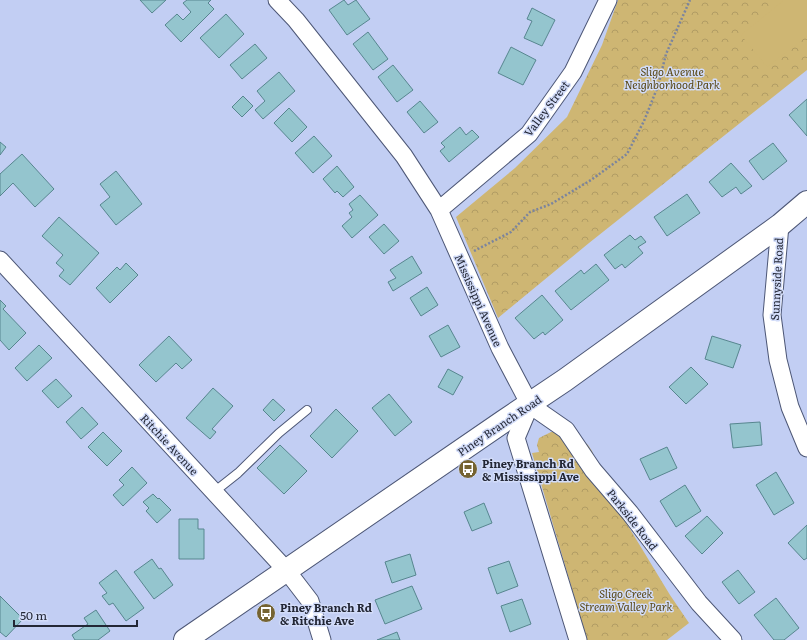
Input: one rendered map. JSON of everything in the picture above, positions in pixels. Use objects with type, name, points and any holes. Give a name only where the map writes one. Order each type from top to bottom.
[{"type":"main road","name":"Piney Branch Road","points":[[185,640],[565,380],[780,225],[807,202]]},
{"type":"street","name":"Mississippi Avenue","points":[[277,0],[296,20],[404,156],[439,210],[500,348],[530,404]]},
{"type":"street","name":"Valley Street","points":[[439,210],[529,134],[573,72],[608,0]]},
{"type":"street","name":"Sunnyside Road","points":[[780,225],[772,315],[778,360],[790,407],[807,448]]},
{"type":"street","name":"Ritchie Avenue","points":[[0,260],[287,571],[310,601],[322,640]]},
{"type":"street","points":[[530,404],[516,438],[578,640]]},
{"type":"street","name":"Parkside Road","points":[[530,404],[566,430],[593,470],[630,514],[699,603],[732,640]]},
{"type":"lane","points":[[214,492],[238,473],[279,433],[307,410]]},
{"type":"path","points":[[460,258],[511,232],[530,212],[551,204],[578,188],[626,154],[644,121],[658,86],[666,54],[690,0]]},
{"type":"green space","name":"Sligo Avenue Neighborhood Park","points":[[618,0],[807,0],[807,70],[589,243],[498,318],[456,217],[515,168],[567,117],[602,45]]},
{"type":"green space","points":[[784,0],[807,0],[807,36],[767,67],[741,35]]},
{"type":"green space","name":"Sligo Creek Stream Valley Park","points":[[551,432],[564,432],[578,436],[588,445],[619,511],[670,595],[689,623],[667,640],[587,640],[532,453],[539,452],[537,445],[539,438]]},
{"type":"building","points":[[140,0],[166,0],[152,13]]},
{"type":"building","points":[[187,0],[211,0],[208,3],[214,9],[181,42],[165,25],[177,14],[183,20],[191,12],[183,3]]},
{"type":"building","points":[[344,0],[348,5],[356,0],[370,19],[347,35],[329,10]]},
{"type":"building","points":[[532,8],[555,20],[542,46],[524,38],[532,21],[527,19]]},
{"type":"building","points":[[226,14],[244,34],[219,58],[200,38]]},
{"type":"building","points":[[368,32],[388,59],[373,70],[353,44]]},
{"type":"building","points":[[255,44],[267,58],[242,79],[230,65]]},
{"type":"building","points":[[511,47],[536,60],[523,85],[498,73]]},
{"type":"building","points":[[393,65],[413,90],[397,102],[378,77]]},
{"type":"building","points":[[279,72],[295,91],[263,119],[255,110],[265,101],[257,91]]},
{"type":"building","points":[[243,96],[253,106],[242,117],[232,107]]},
{"type":"building","points":[[807,99],[807,136],[789,115]]},
{"type":"building","points":[[420,101],[438,122],[424,133],[407,112]]},
{"type":"building","points":[[289,108],[307,127],[292,142],[274,123]]},
{"type":"building","points":[[460,127],[466,135],[472,130],[479,137],[449,162],[440,151],[445,147],[441,143]]},
{"type":"building","points":[[314,136],[332,156],[313,173],[295,153]]},
{"type":"building","points":[[0,142],[6,147],[0,155]]},
{"type":"building","points":[[773,143],[787,161],[763,180],[749,161]]},
{"type":"building","points":[[22,154],[54,189],[35,207],[13,183],[0,196],[0,174]]},
{"type":"building","points":[[731,163],[752,186],[741,194],[736,187],[722,197],[709,182]]},
{"type":"building","points":[[337,166],[354,187],[343,197],[337,191],[335,193],[323,179]]},
{"type":"building","points":[[116,171],[142,204],[116,225],[100,205],[110,197],[100,184]]},
{"type":"building","points":[[687,194],[700,213],[667,236],[654,217]]},
{"type":"building","points":[[360,195],[378,215],[352,238],[342,226],[352,217],[349,213],[353,210],[349,204]]},
{"type":"building","points":[[59,217],[99,253],[70,285],[59,276],[64,270],[56,263],[63,255],[42,236]]},
{"type":"building","points":[[384,224],[399,241],[384,254],[369,237]]},
{"type":"building","points":[[630,235],[635,240],[641,236],[646,242],[638,247],[643,253],[625,268],[622,264],[615,269],[604,255]]},
{"type":"building","points":[[412,256],[422,273],[393,291],[388,282],[396,278],[390,270]]},
{"type":"building","points":[[126,263],[138,275],[110,303],[96,288],[117,267],[120,270]]},
{"type":"building","points":[[596,264],[609,280],[571,310],[555,291],[581,270],[584,274]]},
{"type":"building","points":[[427,287],[438,305],[421,316],[410,298]]},
{"type":"building","points":[[542,295],[563,320],[545,335],[543,332],[534,339],[515,318]]},
{"type":"building","points":[[0,300],[6,306],[3,309],[26,333],[9,350],[0,340]]},
{"type":"building","points":[[448,325],[460,347],[441,357],[429,336]]},
{"type":"building","points":[[169,336],[192,360],[182,369],[176,363],[156,382],[139,365]]},
{"type":"building","points":[[712,336],[741,345],[733,368],[705,359]]},
{"type":"building","points":[[39,345],[52,358],[27,381],[15,368]]},
{"type":"building","points":[[691,367],[708,384],[686,404],[669,387]]},
{"type":"building","points":[[448,369],[463,377],[453,395],[438,387]]},
{"type":"building","points":[[56,379],[72,396],[58,408],[42,391]]},
{"type":"building","points":[[213,388],[233,406],[212,429],[216,432],[210,439],[186,418]]},
{"type":"building","points":[[389,394],[412,422],[395,436],[372,408]]},
{"type":"building","points":[[273,399],[285,410],[274,421],[263,410]]},
{"type":"building","points":[[82,407],[98,424],[81,439],[66,422]]},
{"type":"building","points":[[336,409],[358,431],[332,458],[310,436]]},
{"type":"building","points":[[760,422],[762,445],[733,448],[730,424]]},
{"type":"building","points":[[103,432],[122,451],[107,466],[88,447]]},
{"type":"building","points":[[280,445],[307,471],[284,494],[257,468]]},
{"type":"building","points":[[667,447],[677,468],[650,480],[640,459]]},
{"type":"building","points":[[132,467],[147,483],[123,506],[113,495],[124,485],[119,480]]},
{"type":"building","points":[[776,472],[794,503],[774,515],[756,485]]},
{"type":"building","points":[[685,485],[701,511],[676,527],[660,501]]},
{"type":"building","points":[[153,494],[171,510],[157,523],[146,511],[149,508],[143,502]]},
{"type":"building","points":[[484,503],[492,523],[472,531],[464,512]]},
{"type":"building","points":[[707,516],[723,533],[702,554],[685,536]]},
{"type":"building","points":[[179,519],[198,519],[198,529],[204,529],[204,559],[179,559]]},
{"type":"building","points":[[807,525],[807,558],[804,560],[788,543]]},
{"type":"building","points":[[410,554],[416,575],[392,583],[385,562]]},
{"type":"building","points":[[152,559],[159,569],[161,568],[173,585],[154,599],[134,572]]},
{"type":"building","points":[[509,561],[518,586],[497,594],[488,568]]},
{"type":"building","points":[[116,570],[144,608],[126,621],[113,603],[109,605],[102,596],[107,593],[99,583]]},
{"type":"building","points":[[738,570],[755,592],[739,604],[722,582]]},
{"type":"building","points":[[412,586],[422,609],[385,624],[375,600]]},
{"type":"building","points":[[0,596],[23,619],[6,637],[0,632]]},
{"type":"building","points":[[776,598],[799,628],[784,640],[774,640],[754,615]]},
{"type":"building","points":[[522,599],[531,624],[510,632],[501,606]]},
{"type":"building","points":[[96,610],[110,631],[98,640],[75,640],[72,635],[88,624],[84,618]]},
{"type":"building","points":[[397,632],[400,640],[377,640]]},
{"type":"place","name":"Piney Branch Rd & Mississippi Ave","points":[[468,469]]},
{"type":"place","name":"Piney Branch Rd & Ritchie Ave","points":[[266,613]]}]
